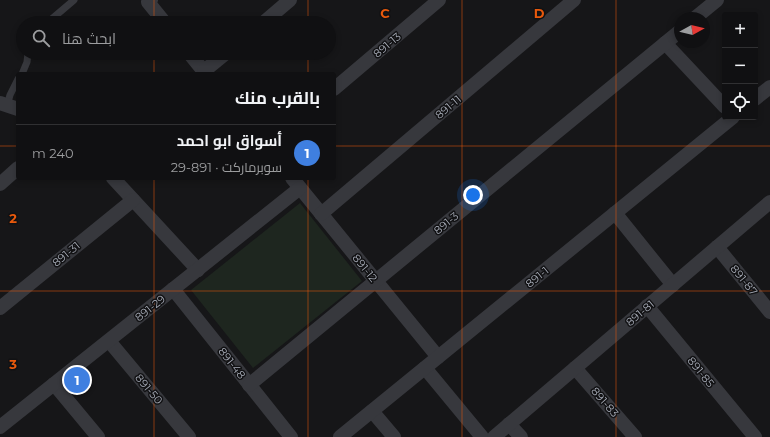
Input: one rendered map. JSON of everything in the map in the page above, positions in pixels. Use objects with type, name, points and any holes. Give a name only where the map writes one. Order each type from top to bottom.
[{"type":"street","points":[[271,16],[290,0]]},
{"type":"street","name":"891-13","points":[[336,87],[439,0]]},
{"type":"street","name":"891-11","points":[[321,214],[574,0]]},
{"type":"street","points":[[149,1],[160,16]]},
{"type":"street","points":[[701,12],[710,2]]},
{"type":"street","name":"891-3","points":[[249,385],[674,35]]},
{"type":"street","points":[[665,43],[722,104]]},
{"type":"street","points":[[195,60],[204,72]]},
{"type":"street","points":[[206,72],[219,60]]},
{"type":"street","points":[[758,96],[770,86]]},
{"type":"street","name":"891-1","points":[[340,437],[729,120]]},
{"type":"street","points":[[0,184],[16,170]]},
{"type":"street","points":[[119,180],[133,200],[198,270]]},
{"type":"street","name":"891-12","points":[[296,183],[438,357]]},
{"type":"street","name":"891-29","points":[[0,428],[198,270],[296,183]]},
{"type":"street","name":"891-31","points":[[0,308],[133,200]]},
{"type":"street","name":"891-81","points":[[494,437],[770,202]]},
{"type":"street","points":[[615,213],[673,285]]},
{"type":"street","name":"891-87","points":[[717,247],[770,312]]},
{"type":"street","name":"891-48","points":[[173,289],[291,437]]},
{"type":"street","name":"891-85","points":[[647,306],[755,437]]},
{"type":"street","name":"891-50","points":[[109,341],[189,437]]},
{"type":"street","points":[[425,368],[482,437]]},
{"type":"street","name":"891-83","points":[[575,368],[635,437]]},
{"type":"street","points":[[54,384],[98,437]]},
{"type":"street","points":[[372,411],[394,437]]},
{"type":"street","points":[[509,424],[521,437]]},
{"type":"street","points":[[0,428],[7,437]]},
{"type":"lane","points":[[55,16],[74,0]]},
{"type":"lane","points":[[23,72],[26,60]]},
{"type":"lane","points":[[8,106],[10,95],[16,83]]},
{"type":"shaded area","points":[[300,203],[362,281],[253,368],[191,290]]},
{"type":"place","name":"أسواق ابو احمد","points":[[77,380]]}]
